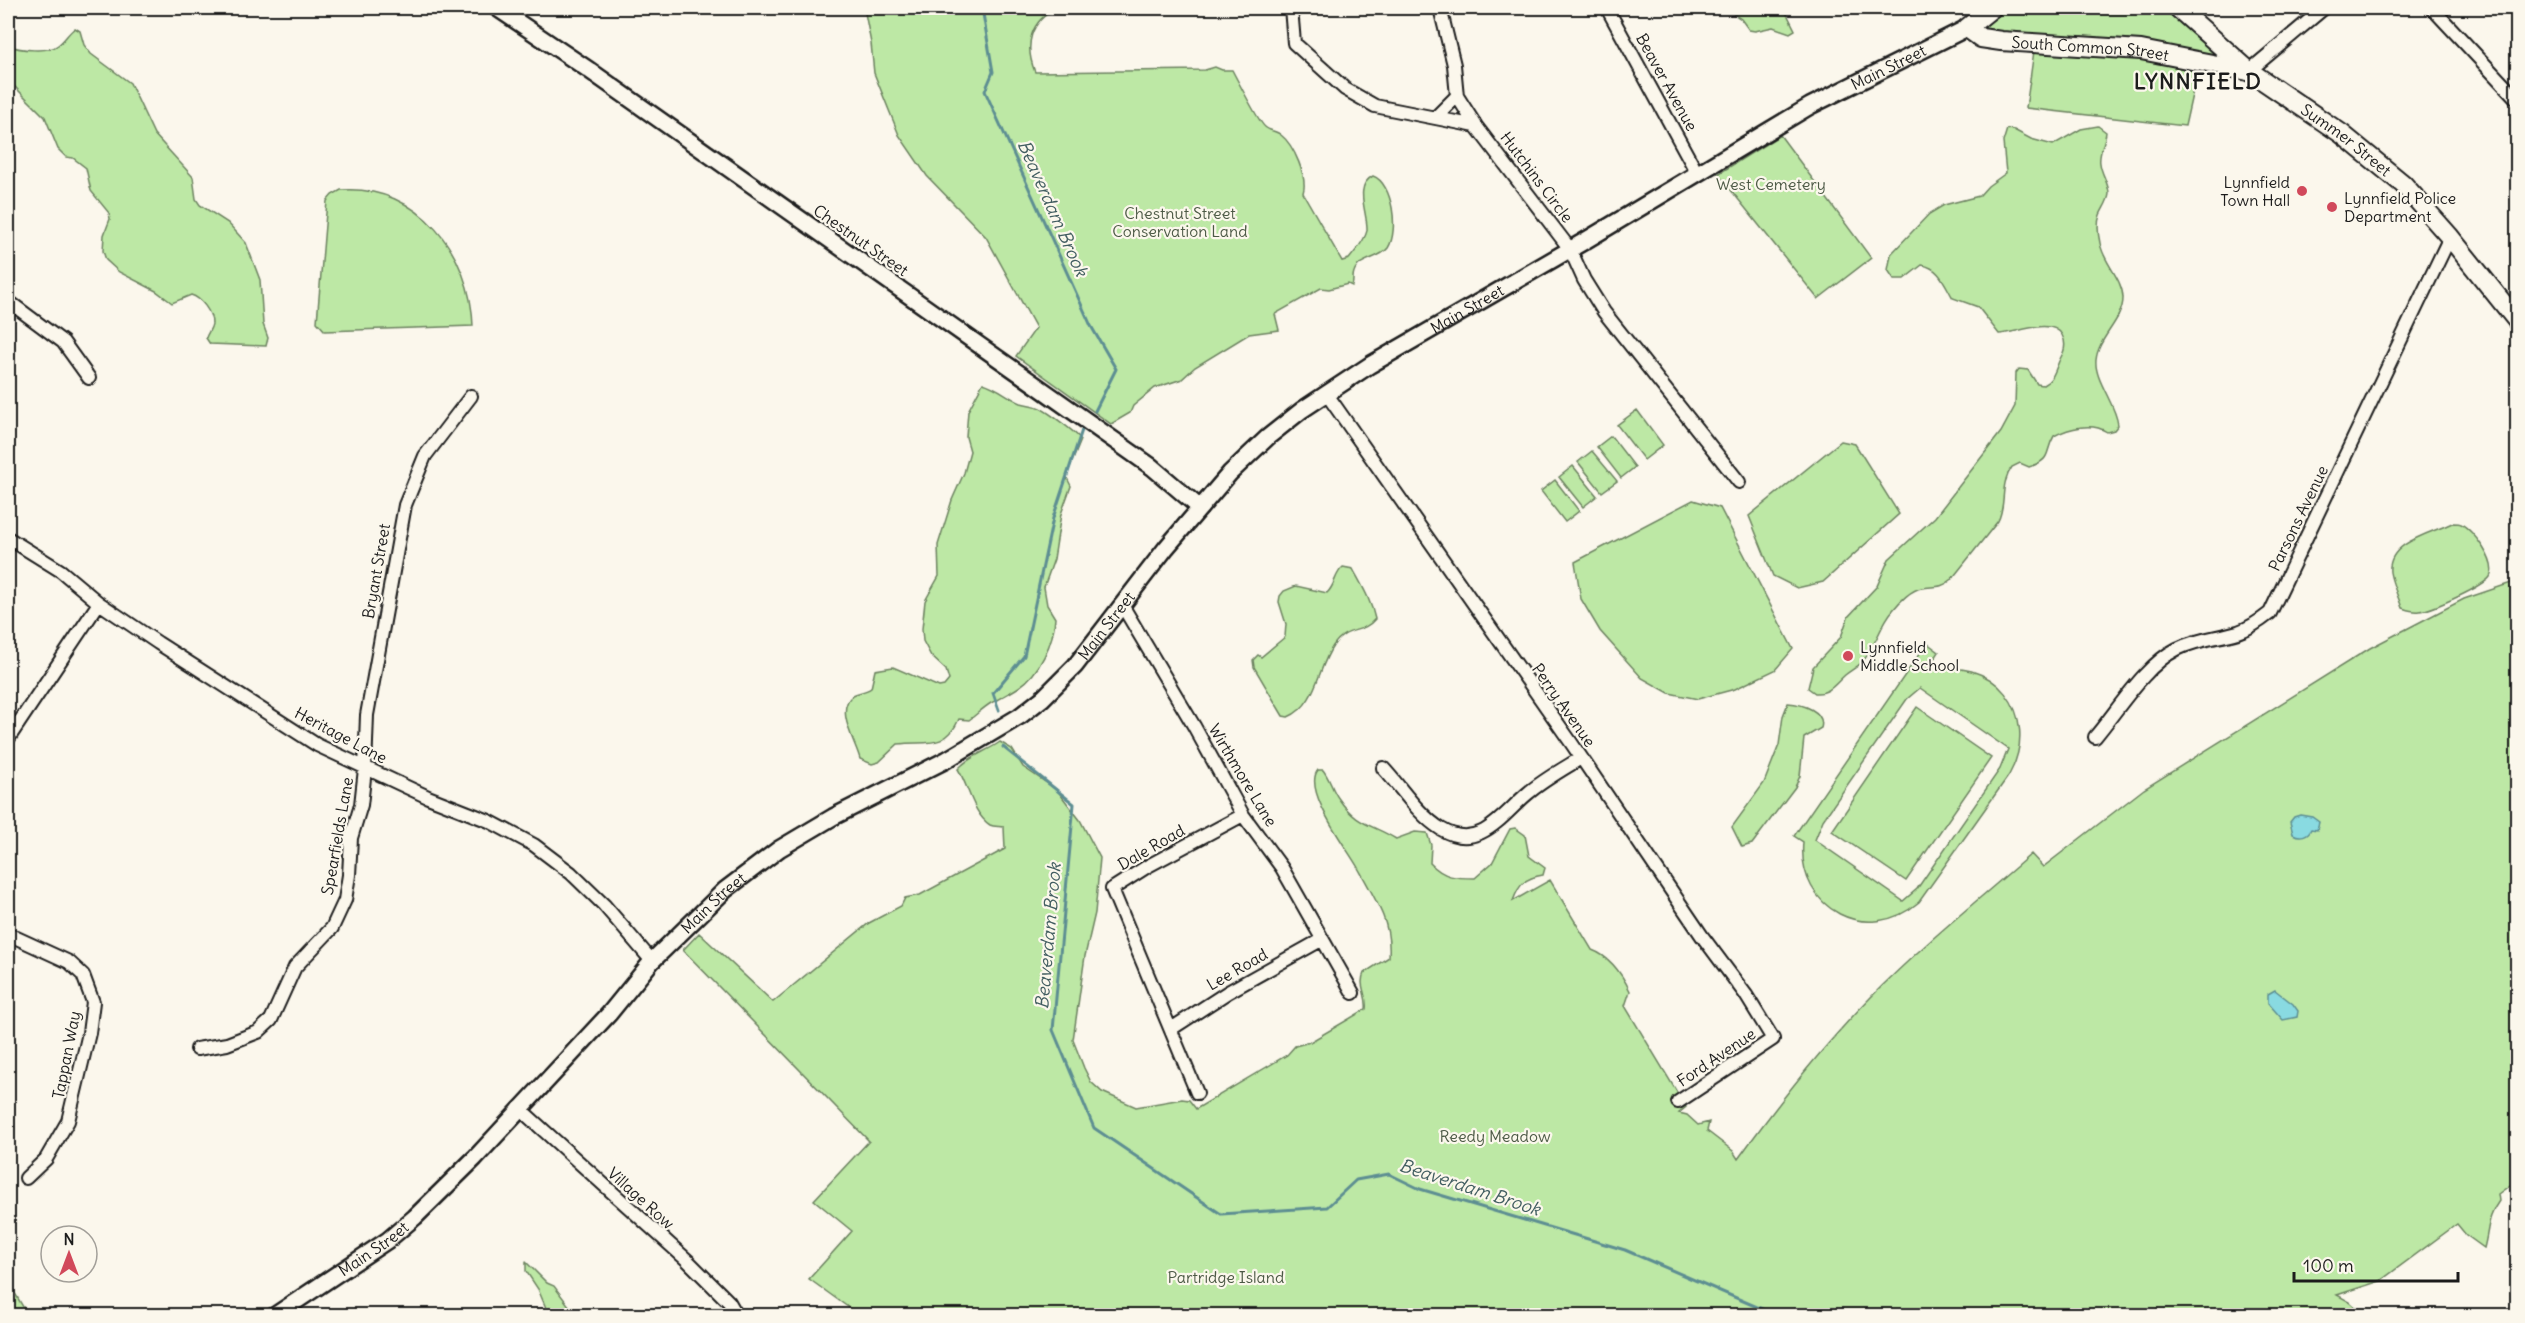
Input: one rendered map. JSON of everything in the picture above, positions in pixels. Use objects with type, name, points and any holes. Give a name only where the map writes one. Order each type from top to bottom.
[{"type":"main road","name":"Summer Street","points":[[2178,8],[2249,71],[2342,134],[2403,184],[2450,237],[2517,322]]},
{"type":"main road","name":"Main Street","points":[[1967,28],[1985,10]]},
{"type":"main road","name":"South Common Street","points":[[1967,28],[1982,38],[2001,41],[2142,50],[2249,71]]},
{"type":"street","name":"Chestnut Street","points":[[497,8],[599,76],[1127,449],[1200,508]]},
{"type":"street","name":"Hutchins Circle","points":[[1291,8],[1294,43],[1345,90],[1375,106],[1476,126]]},
{"type":"street","name":"Hutchins Circle","points":[[1440,8],[1454,65],[1457,96],[1476,126],[1570,249]]},
{"type":"street","name":"Beaver Avenue","points":[[1607,8],[1697,173]]},
{"type":"street","points":[[2249,71],[2324,8]]},
{"type":"street","points":[[2432,8],[2517,100]]},
{"type":"street","name":"Main Street","points":[[274,1316],[388,1240],[475,1158],[626,995],[652,961],[725,890],[779,849],[832,817],[946,760],[1020,716],[1043,698],[1076,666],[1122,605],[1230,473],[1268,437],[1326,393],[1810,106],[1967,28]]},
{"type":"street","points":[[1436,117],[1457,96]]},
{"type":"street","name":"Parsons Avenue","points":[[2096,737],[2154,666],[2175,650],[2205,638],[2238,632],[2256,624],[2270,613],[2450,237]]},
{"type":"street","points":[[1570,249],[1584,280],[1604,312],[1739,482]]},
{"type":"street","points":[[8,301],[63,342],[89,378]]},
{"type":"street","name":"Perry Avenue","points":[[1326,393],[1581,758],[1664,882],[1746,995],[1773,1039]]},
{"type":"street","name":"Bryant Street","points":[[365,769],[367,715],[405,505],[420,463],[471,396]]},
{"type":"street","name":"Heritage Lane","points":[[8,538],[61,571],[99,603],[158,643],[317,745],[365,769],[489,821],[534,845],[571,873],[596,897],[652,961]]},
{"type":"street","points":[[8,739],[99,603]]},
{"type":"street","name":"Wirthmore Lane","points":[[1122,605],[1194,726],[1243,815],[1282,868],[1353,993]]},
{"type":"street","points":[[1383,768],[1442,830],[1468,836],[1484,832],[1494,826],[1526,794],[1581,758]]},
{"type":"street","name":"Spearfields Lane","points":[[197,1049],[227,1044],[258,1032],[271,1020],[295,967],[332,928],[345,900],[351,838],[361,805],[365,769]]},
{"type":"street","name":"Dale Road","points":[[1171,1029],[1112,889],[1148,866],[1243,815]]},
{"type":"street","name":"Tappan Way","points":[[8,934],[69,962],[83,975],[93,1002],[89,1034],[68,1121],[46,1159],[26,1178]]},
{"type":"street","name":"Lee Road","points":[[1171,1029],[1228,992],[1321,940]]},
{"type":"street","points":[[1171,1029],[1197,1093]]},
{"type":"street","name":"Ford Avenue","points":[[1678,1102],[1773,1039]]},
{"type":"street","name":"Village Row","points":[[519,1108],[687,1260],[729,1302],[737,1316]]},
{"type":"green space","name":"Chestnut Street Conservation Land","points":[[864,8],[1057,8],[1041,20],[1032,35],[1030,52],[1035,72],[1205,70],[1215,67],[1232,70],[1262,124],[1279,134],[1291,146],[1302,171],[1303,193],[1342,261],[1349,259],[1366,234],[1367,223],[1363,193],[1367,180],[1373,176],[1380,180],[1385,188],[1392,208],[1393,231],[1388,248],[1357,267],[1353,274],[1352,286],[1348,284],[1329,289],[1321,288],[1275,314],[1279,330],[1249,334],[1195,367],[1182,379],[1155,388],[1133,406],[1130,413],[1111,424],[1016,356],[1036,328],[986,237],[927,176],[899,135],[874,73]]},
{"type":"green space","points":[[1725,8],[1784,8],[1795,30],[1790,33],[1773,27],[1749,30],[1741,19]]},
{"type":"green space","points":[[2004,8],[2164,8],[2221,57],[2089,38],[2004,34],[1984,28]]},
{"type":"green space","points":[[75,28],[80,31],[84,45],[91,54],[130,83],[154,134],[193,177],[196,199],[200,205],[228,223],[246,243],[260,280],[263,324],[268,338],[266,346],[210,344],[206,338],[212,319],[208,310],[198,299],[191,295],[172,303],[156,291],[119,272],[106,260],[103,251],[104,235],[110,219],[109,213],[91,191],[86,168],[73,158],[66,157],[58,149],[45,117],[8,78],[8,45],[41,50],[54,48]]},
{"type":"green space","points":[[2034,51],[2140,58],[2198,68],[2185,126],[2026,108]]},
{"type":"green space","points":[[2098,126],[2106,132],[2100,160],[2109,194],[2099,218],[2099,236],[2102,250],[2119,283],[2123,297],[2119,313],[2101,344],[2096,368],[2118,425],[2114,430],[2107,432],[2088,427],[2060,433],[2054,436],[2047,455],[2042,461],[2029,467],[2020,463],[2012,467],[2004,488],[2001,515],[1998,521],[1951,580],[1941,586],[1918,589],[1906,596],[1889,616],[1861,663],[1828,690],[1815,693],[1808,688],[1813,667],[1841,637],[1848,617],[1877,586],[1889,559],[1935,517],[2001,432],[2015,406],[2016,373],[2019,369],[2028,370],[2037,384],[2047,383],[2064,349],[2062,335],[2050,327],[2034,327],[1999,334],[1978,307],[1953,298],[1941,277],[1933,269],[1922,265],[1904,279],[1894,279],[1888,270],[1891,254],[1929,214],[1944,205],[1979,196],[2006,173],[2003,142],[2007,129],[2053,145],[2081,129]]},
{"type":"green space","name":"West Cemetery","points":[[1780,135],[1871,258],[1818,299],[1718,174]]},
{"type":"green space","points":[[341,190],[369,191],[394,199],[417,212],[436,229],[451,250],[463,274],[470,300],[473,326],[325,331],[317,322],[327,201]]},
{"type":"green space","points":[[983,383],[1021,403],[1044,410],[1081,440],[1068,472],[1067,478],[1071,486],[1061,514],[1054,559],[1044,587],[1047,605],[1055,618],[1052,637],[1039,666],[1019,687],[991,703],[969,720],[959,719],[947,736],[941,740],[898,744],[879,762],[872,764],[860,759],[848,726],[846,709],[853,695],[871,688],[875,670],[893,667],[939,687],[944,686],[949,680],[946,670],[931,656],[923,641],[925,601],[939,576],[938,545],[970,451],[966,437],[968,411]]},
{"type":"green space","points":[[1637,410],[1663,445],[1644,460],[1617,425]]},
{"type":"green space","points":[[1611,436],[1635,467],[1621,478],[1597,447]]},
{"type":"green space","points":[[1841,441],[1855,444],[1899,514],[1823,582],[1797,588],[1773,576],[1749,516]]},
{"type":"green space","points":[[1592,451],[1617,481],[1602,492],[1578,462]]},
{"type":"green space","points":[[1573,466],[1597,496],[1583,507],[1559,477]]},
{"type":"green space","points":[[1555,480],[1579,511],[1565,522],[1541,491]]},
{"type":"green space","points":[[1693,500],[1720,508],[1793,649],[1775,670],[1735,689],[1698,699],[1669,693],[1642,678],[1600,631],[1581,599],[1575,562]]},
{"type":"green space","points":[[2452,523],[2466,527],[2483,547],[2491,564],[2490,577],[2435,607],[2417,611],[2402,608],[2390,572],[2391,562],[2396,553],[2412,540]]},
{"type":"green space","points":[[1343,567],[1353,569],[1369,599],[1375,619],[1365,627],[1349,632],[1338,639],[1305,704],[1288,717],[1283,716],[1254,667],[1253,660],[1258,655],[1261,657],[1285,637],[1286,624],[1279,602],[1284,591],[1296,586],[1327,593]]},
{"type":"green space","points":[[2517,581],[2517,1180],[2498,1194],[2499,1201],[2490,1218],[2484,1248],[2466,1235],[2457,1224],[2380,1281],[2337,1295],[2350,1302],[2364,1315],[859,1315],[809,1279],[852,1231],[814,1200],[869,1141],[683,950],[699,933],[773,1002],[869,923],[901,906],[905,898],[920,895],[1005,849],[1004,827],[992,826],[979,814],[958,769],[967,761],[1000,742],[1012,749],[1023,767],[1057,790],[1080,820],[1100,858],[1095,913],[1085,956],[1073,1040],[1091,1082],[1102,1092],[1136,1107],[1182,1099],[1189,1100],[1196,1109],[1287,1055],[1295,1046],[1310,1042],[1366,1009],[1362,982],[1364,973],[1389,957],[1385,921],[1371,891],[1328,819],[1316,791],[1315,779],[1318,770],[1323,770],[1339,799],[1359,820],[1396,839],[1415,832],[1427,833],[1431,845],[1430,863],[1440,872],[1451,876],[1475,878],[1492,863],[1510,829],[1515,828],[1525,835],[1529,856],[1545,868],[1543,875],[1524,883],[1513,901],[1550,880],[1592,950],[1610,962],[1627,985],[1630,991],[1625,1006],[1686,1107],[1679,1113],[1687,1115],[1698,1125],[1709,1122],[1707,1131],[1733,1151],[1738,1159],[1802,1075],[1871,997],[1929,942],[2031,854],[2043,867],[2144,789],[2370,648],[2464,599]]},
{"type":"green space","points":[[1927,643],[1939,652],[1926,672],[1950,668],[1972,671],[1990,680],[2005,693],[2015,710],[2020,730],[2018,752],[2009,775],[1919,902],[1899,915],[1879,921],[1858,920],[1840,914],[1824,902],[1811,886],[1804,866],[1803,842],[1794,836]],"holes":[[[1920,688],[2008,749],[2000,769],[1917,889],[1903,901],[1815,840],[1823,820],[1907,699]]]},
{"type":"green space","points":[[1788,703],[1806,707],[1816,713],[1822,722],[1821,728],[1804,738],[1800,776],[1795,787],[1752,844],[1742,847],[1732,827],[1764,783],[1779,745],[1783,716]]},
{"type":"green space","points":[[1917,707],[1991,758],[1906,881],[1832,831]]},
{"type":"green space","points":[[526,1262],[547,1283],[554,1286],[576,1315],[549,1315],[538,1289],[526,1271]]},
{"type":"green space","points":[[8,1288],[16,1295],[26,1312],[34,1315],[8,1315]]},
{"type":"water","points":[[2300,815],[2312,817],[2319,822],[2317,830],[2311,829],[2304,836],[2293,834],[2290,822],[2294,817]]},
{"type":"water","points":[[2275,990],[2293,1004],[2298,1011],[2297,1017],[2283,1020],[2268,1003],[2268,994]]},
{"type":"waterway","name":"Beaverdam Brook","points":[[982,8],[993,72],[985,91],[1091,326],[1116,369],[1095,411]]},
{"type":"waterway","name":"Beaverdam Brook","points":[[999,710],[993,693],[1024,656],[1053,518],[1082,430]]},
{"type":"waterway","name":"Beaverdam Brook","points":[[1003,747],[1074,804],[1053,1030],[1094,1128],[1221,1214],[1327,1207],[1356,1180],[1389,1174],[1420,1189],[1625,1250],[1778,1316]]},
{"type":"place","name":"Lynnfield Town Hall","points":[[2302,191]]},
{"type":"place","name":"Lynnfield Police Department","points":[[2332,207]]},
{"type":"place","name":"Lynnfield Middle School","points":[[1848,656]]},
{"type":"district","name":"LYNNFIELD","points":[[2198,81]]},
{"type":"park label","name":"Reedy Meadow","points":[[1495,1136]]},
{"type":"park label","name":"Partridge Island","points":[[1226,1277]]}]
